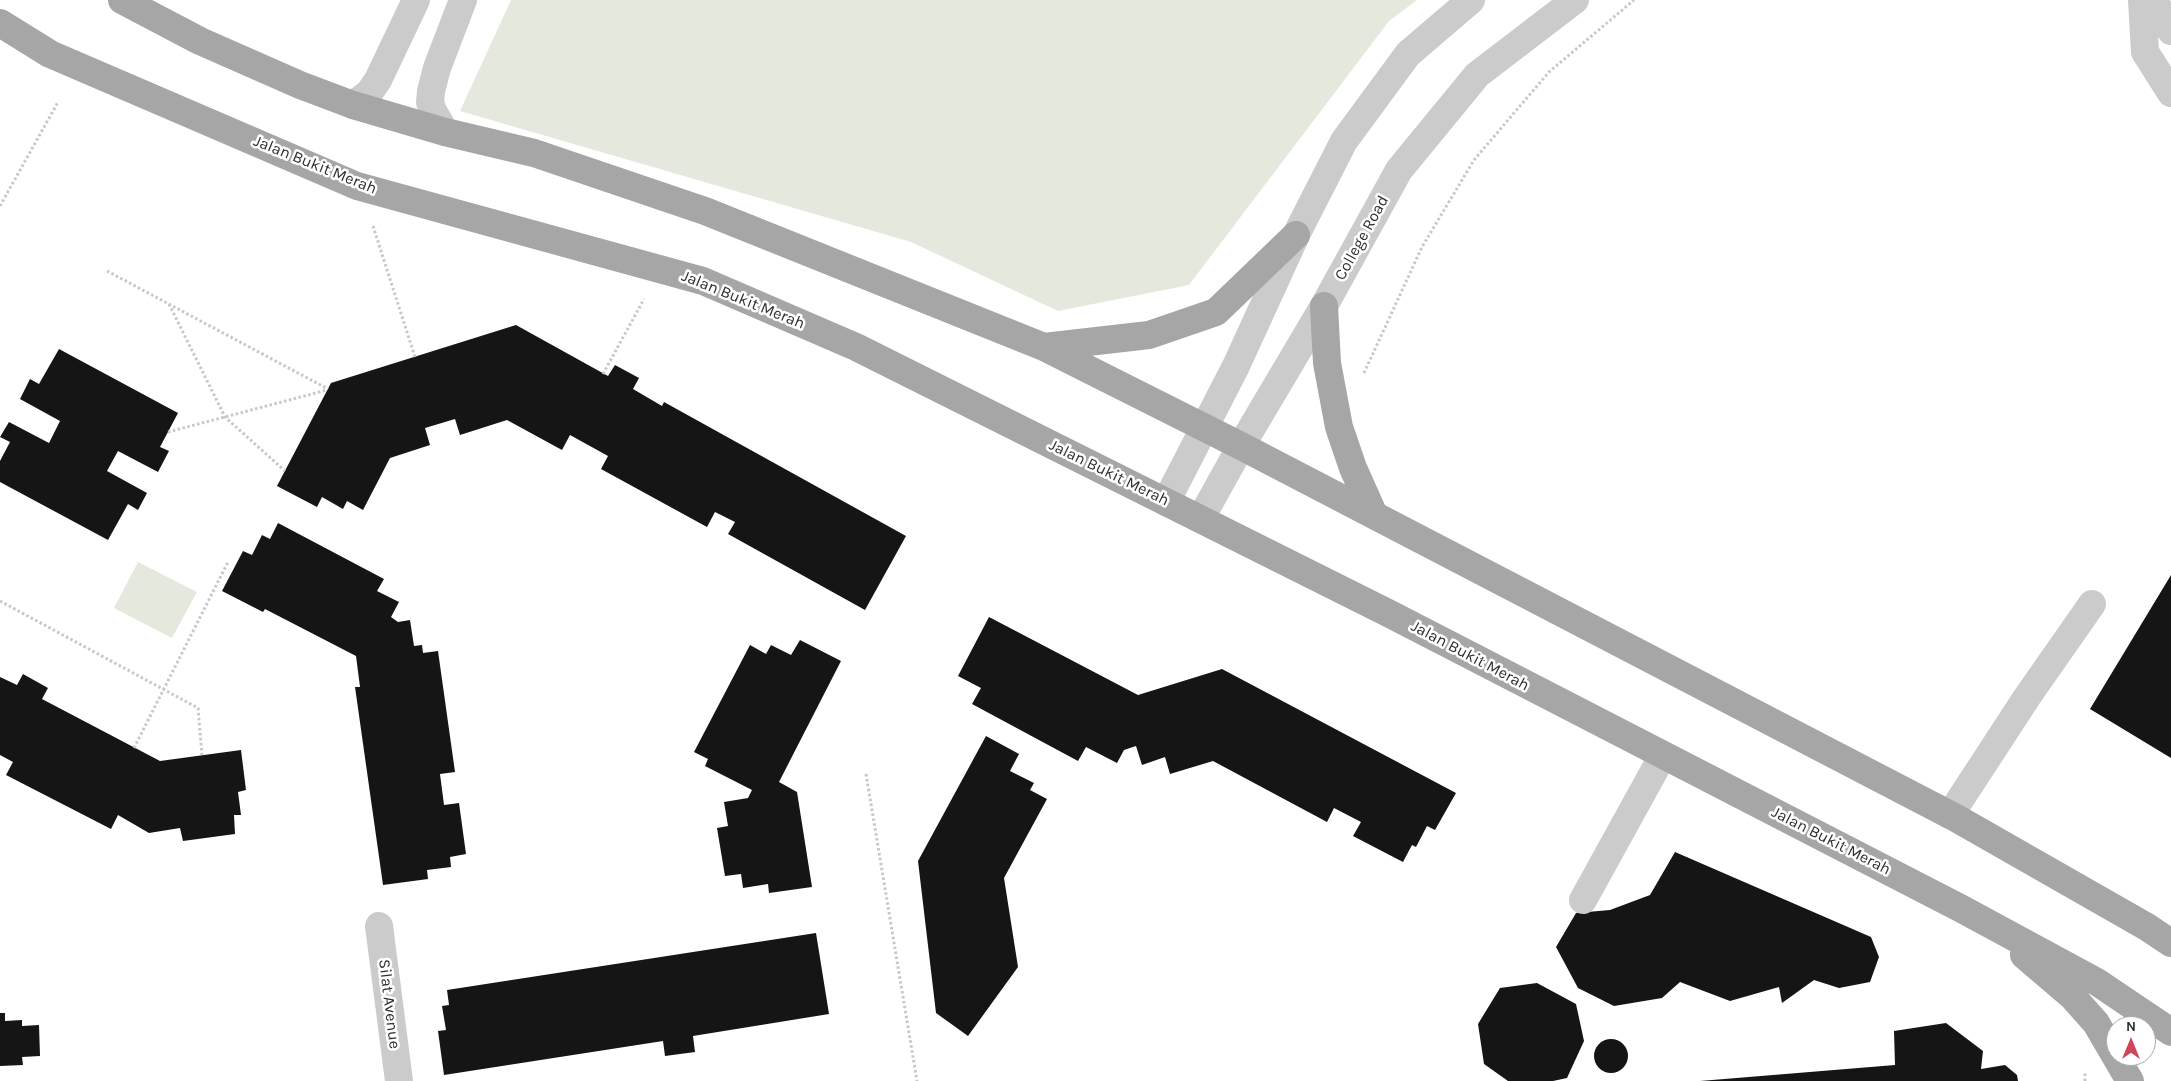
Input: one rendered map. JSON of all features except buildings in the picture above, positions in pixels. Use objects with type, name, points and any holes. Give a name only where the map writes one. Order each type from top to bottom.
[{"type":"main road","points":[[122,0],[200,41],[353,105],[445,132],[534,154],[705,211],[1044,347],[1241,446],[1950,815],[2044,867],[2171,943]]},
{"type":"main road","name":"Jalan Bukit Merah","points":[[0,23],[50,54],[357,186],[703,281],[856,347],[1201,518],[1960,908],[2097,982],[2171,1032]]},
{"type":"main road","points":[[1044,347],[1149,335],[1216,312],[1296,235]]},
{"type":"main road","points":[[1324,306],[1327,363],[1339,427],[1353,468],[1374,515]]},
{"type":"main road","points":[[1960,908],[2024,955],[2072,996],[2096,1023],[2127,1076]]},
{"type":"street","points":[[353,105],[369,93],[378,80],[416,0]]},
{"type":"street","points":[[445,132],[433,111],[430,102],[431,91],[436,68],[463,0]]},
{"type":"street","points":[[1166,502],[1236,366],[1296,235],[1344,141],[1408,54],[1471,0]]},
{"type":"street","name":"College Road","points":[[1201,518],[1241,446],[1324,306],[1399,170],[1478,75],[1576,0]]},
{"type":"street","points":[[2142,0],[2145,52],[2171,93]]},
{"type":"street","points":[[2154,0],[2171,32]]},
{"type":"street","points":[[1950,815],[2027,697],[2092,604]]},
{"type":"street","points":[[1583,900],[1663,755]]},
{"type":"street","name":"Silat Avenue","points":[[379,926],[399,1081]]},
{"type":"path","points":[[1339,427],[1422,247],[1474,160],[1549,72],[1634,0]]},
{"type":"path","points":[[0,206],[58,102]]},
{"type":"path","points":[[373,226],[415,357]]},
{"type":"path","points":[[107,271],[328,389],[168,432]]},
{"type":"path","points":[[603,374],[644,298]]},
{"type":"path","points":[[168,304],[225,417],[285,471]]},
{"type":"path","points":[[134,748],[228,562]]},
{"type":"path","points":[[0,602],[198,708],[202,755]]},
{"type":"path","points":[[866,774],[917,1081]]},
{"type":"path","points":[[2085,1081],[2085,1070],[2127,1076]]},
{"type":"shaded area","points":[[511,0],[1417,0],[1389,21],[1189,285],[1058,311],[911,242],[460,111]]},
{"type":"shaded area","points":[[138,562],[197,592],[172,638],[114,608]]}]
